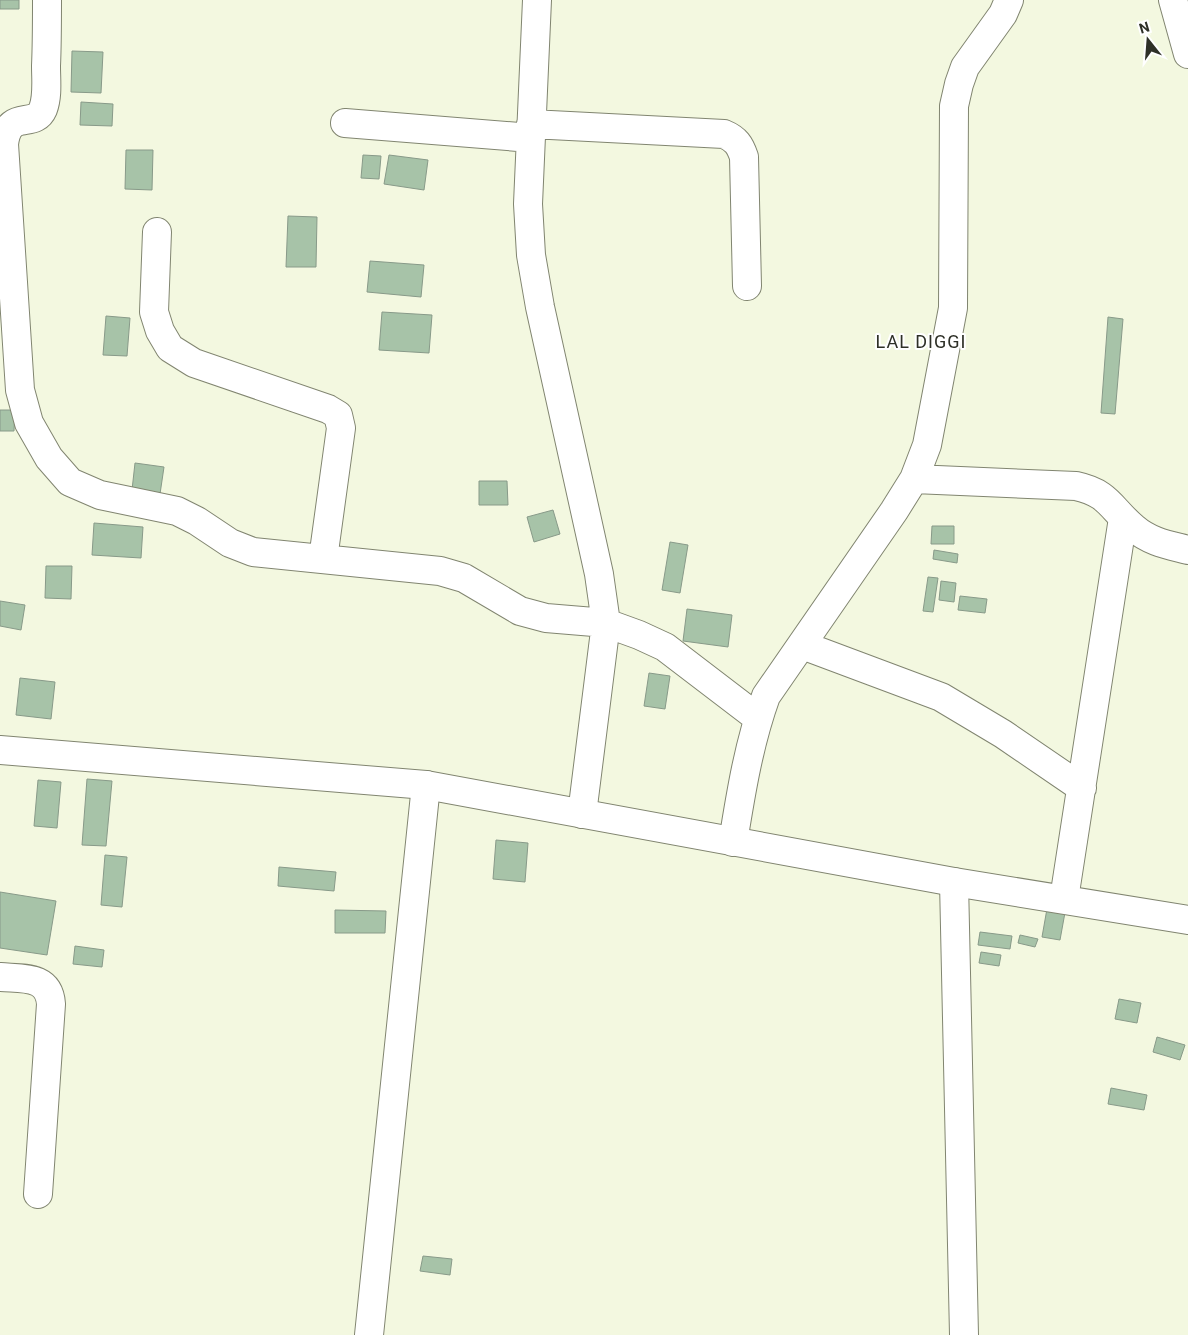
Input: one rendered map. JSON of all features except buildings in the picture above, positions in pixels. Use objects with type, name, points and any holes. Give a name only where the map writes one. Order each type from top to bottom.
[{"type":"street","points":[[47,0],[46,92],[42,110],[35,118],[13,123],[6,132],[4,144],[20,390],[29,423],[49,458],[70,482],[100,495],[177,511],[230,543],[253,552],[440,571],[464,578],[520,611],[546,618],[606,624],[639,635],[666,647],[758,718]]},
{"type":"street","points":[[537,0],[528,204],[531,255],[540,307],[599,574],[606,624],[582,814]]},
{"type":"street","points":[[733,842],[746,764],[766,696],[894,511],[914,479],[927,445],[953,308],[954,106],[965,67],[1003,14],[1009,0]]},
{"type":"street","points":[[1173,0],[1188,54]]},
{"type":"street","points":[[345,123],[531,131],[724,134],[733,138],[740,146],[744,157],[747,286]]},
{"type":"street","points":[[157,232],[154,312],[160,332],[170,348],[194,363],[328,409],[338,415],[341,428],[323,559]]},
{"type":"street","points":[[914,479],[1090,489],[1105,498],[1135,529],[1154,541],[1188,550]]},
{"type":"street","points":[[1064,900],[1124,518]]},
{"type":"street","points":[[802,645],[942,697],[1003,734],[1082,788]]},
{"type":"street","points":[[0,750],[426,785],[954,882],[1188,920]]},
{"type":"street","points":[[369,1335],[426,785]]},
{"type":"street","points":[[954,882],[964,1335]]},
{"type":"street","points":[[0,977],[33,980],[43,984],[50,994],[51,1004],[38,1194]]},
{"type":"district","name":"LAL DIGGI","points":[[921,342]]}]
